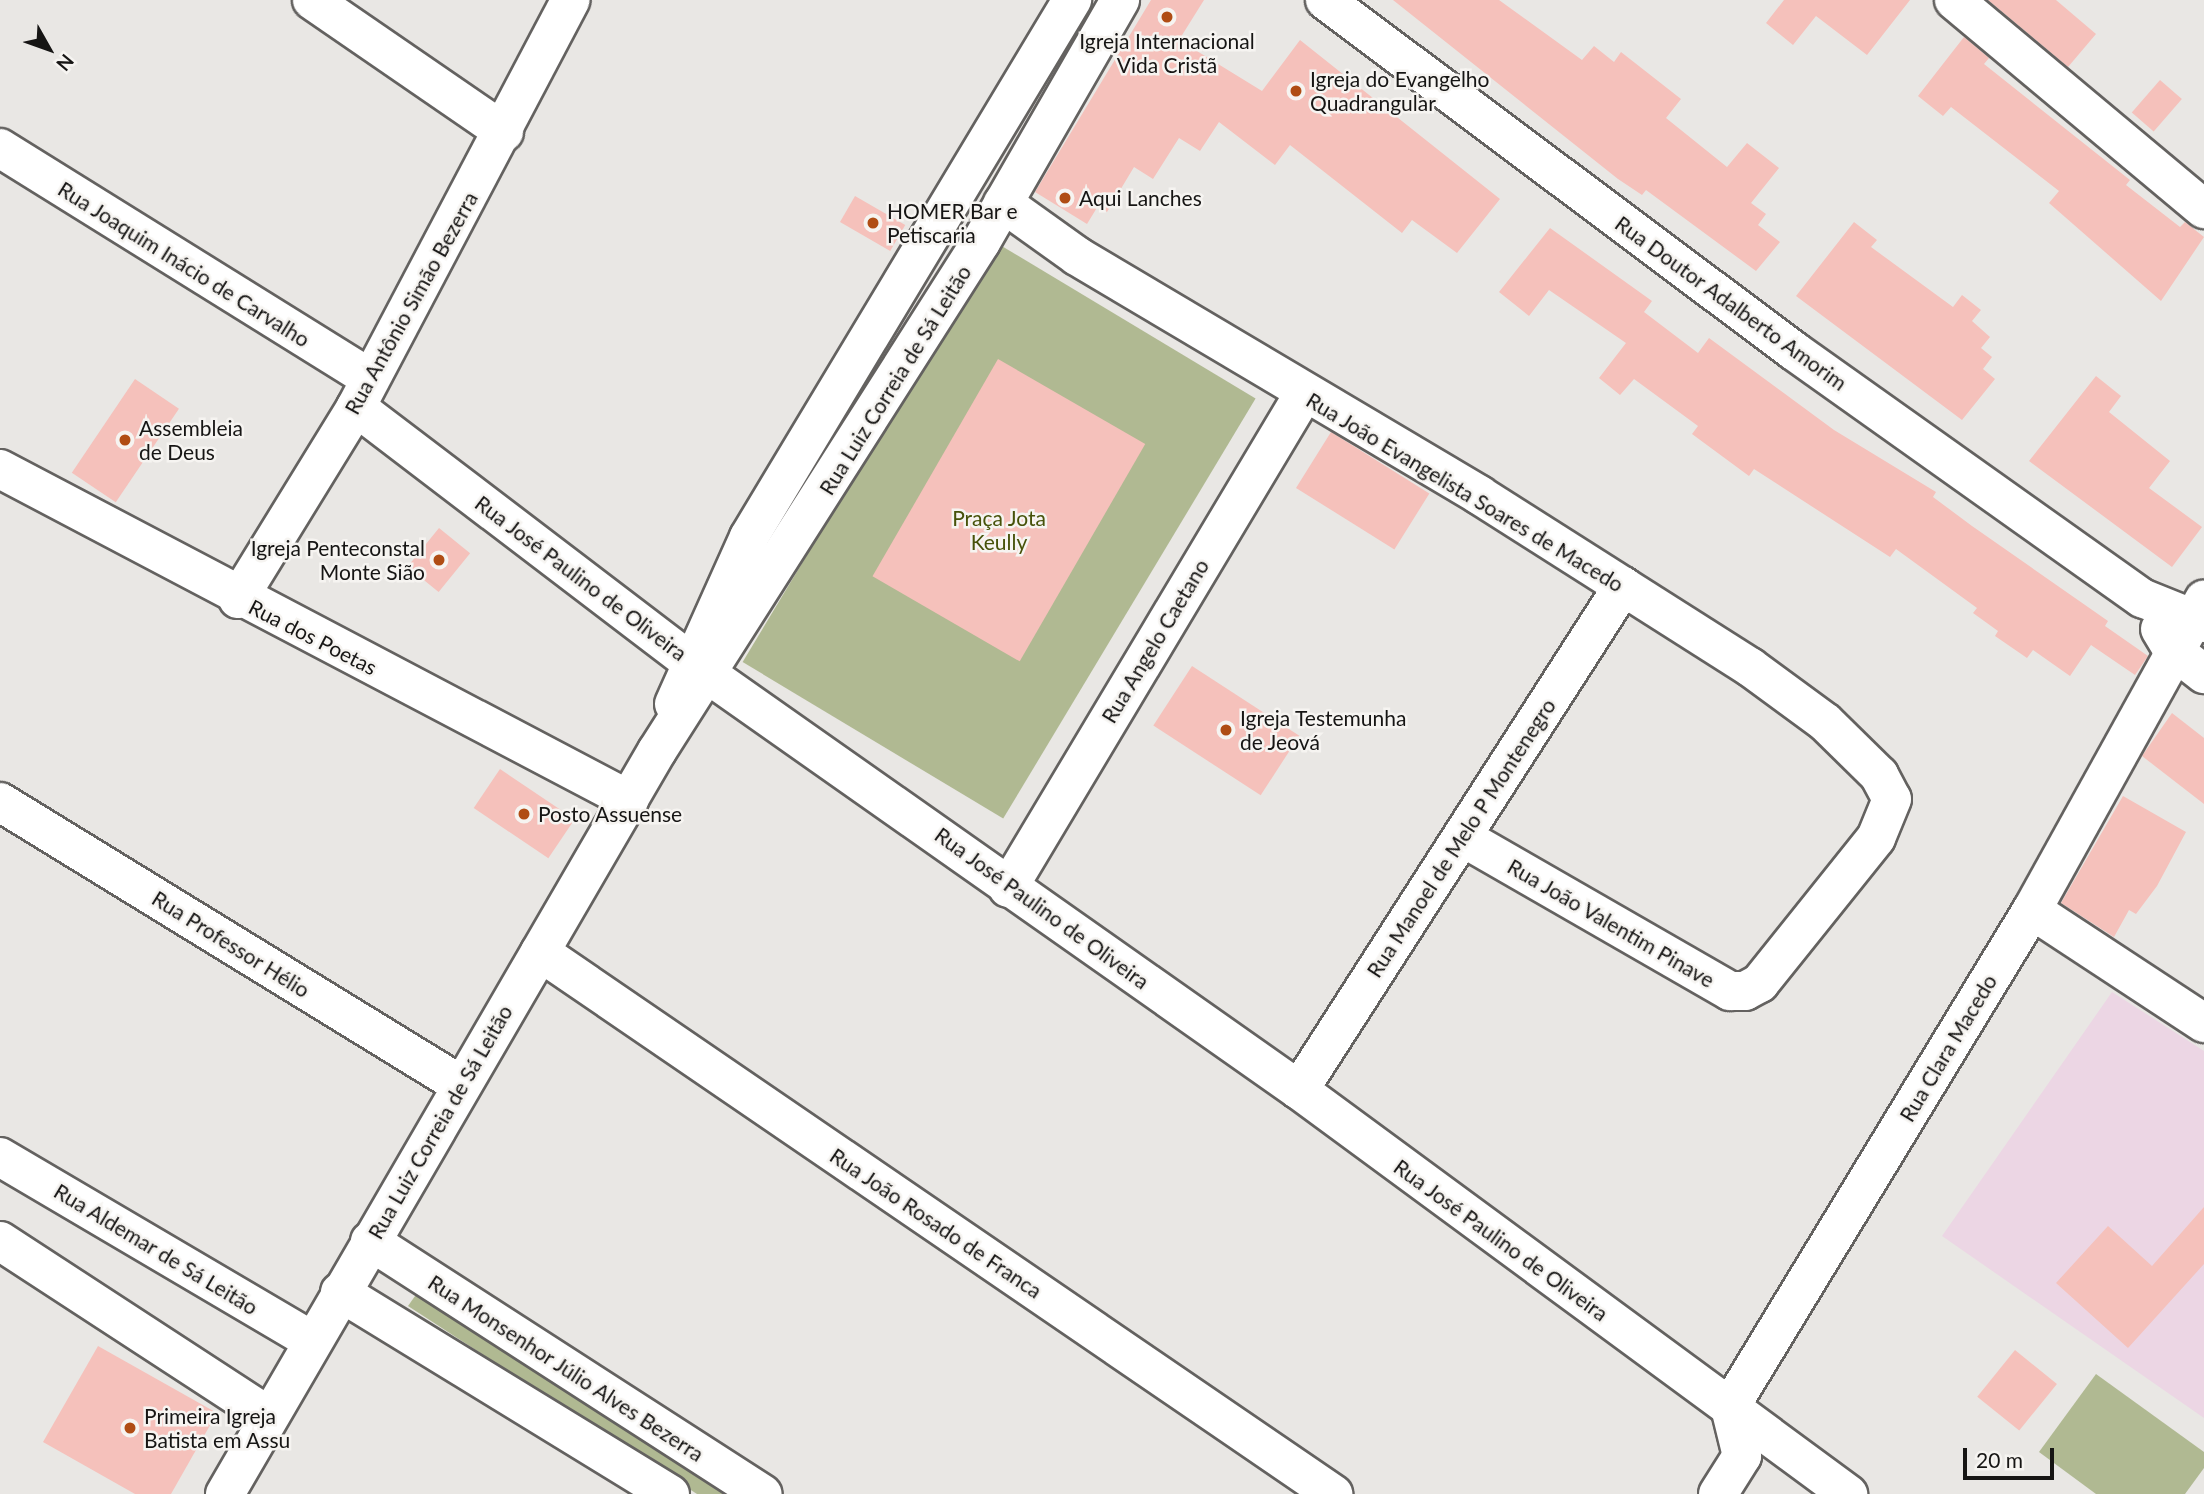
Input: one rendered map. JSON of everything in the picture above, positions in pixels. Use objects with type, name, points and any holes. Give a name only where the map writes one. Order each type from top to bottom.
[{"type":"street","points":[[312,0],[504,132]]},
{"type":"street","name":"Rua Antônio Simão Bezerra","points":[[238,599],[362,392],[504,132],[571,0]]},
{"type":"street","name":"Rua Luiz Correia de Sá Leitão","points":[[701,667],[750,537],[1072,0]]},
{"type":"street","name":"Rua Luiz Correia de Sá Leitão","points":[[225,1494],[629,800],[701,667],[1003,203],[1120,0]]},
{"type":"street","name":"Rua Doutor Adalberto Amorim","points":[[1325,0],[1794,351],[2142,598],[2201,613]]},
{"type":"street","points":[[1954,0],[2204,209]]},
{"type":"street","name":"Rua Joaquim Inácio de Carvalho","points":[[0,148],[362,392]]},
{"type":"street","name":"Rua João Evangelista Soares de Macedo","points":[[1003,203],[1303,395],[1623,586],[1825,722],[1888,789],[1890,813]]},
{"type":"street","name":"Rua José Paulino de Oliveira","points":[[362,392],[701,667],[1008,888],[1299,1090],[1848,1494]]},
{"type":"street","name":"Rua Angelo Caetano","points":[[1008,888],[1303,395]]},
{"type":"street","name":"Rua dos Poetas","points":[[0,469],[238,599],[629,800]]},
{"type":"street","name":"Rua Manoel de Melo P Montenegro","points":[[1299,1090],[1623,586]]},
{"type":"street","name":"Rua Doutor Adalberto Amorim","points":[[2142,598],[2172,649],[2204,674]]},
{"type":"street","name":"Rua Clara Macedo","points":[[1730,1407],[2032,909],[2172,649],[2201,613]]},
{"type":"street","name":"Rua Professor Hélio","points":[[0,802],[461,1086]]},
{"type":"street","name":"Rua João Valentim Pinave","points":[[1462,837],[1730,991],[1745,990],[1760,983],[1890,813]]},
{"type":"street","points":[[2032,909],[2204,1024]]},
{"type":"street","name":"Rua João Rosado de Franca","points":[[540,952],[1333,1494]]},
{"type":"street","name":"Rua Aldemar de Sá Leitão","points":[[0,1157],[312,1341]]},
{"type":"street","points":[[0,1241],[268,1416]]},
{"type":"street","name":"Rua Monsenhor Júlio Alves Bezerra","points":[[370,1241],[762,1494]]},
{"type":"street","points":[[340,1293],[670,1494]]},
{"type":"street","points":[[1718,1494],[1742,1456],[1730,1407]]},
{"type":"shaded area","points":[[2112,992],[2204,1051],[2204,1418],[1942,1236]]},
{"type":"green space","name":"Praça Jota Keully","points":[[995,242],[1256,399],[1003,819],[743,662]]},
{"type":"green space","points":[[420,1289],[745,1494],[697,1494],[408,1306]]},
{"type":"green space","points":[[2096,1374],[2204,1452],[2204,1468],[2185,1494],[2096,1494],[2039,1452]]},
{"type":"building","points":[[1151,0],[1204,0],[1179,40],[1262,91],[1300,40],[1500,199],[1457,253],[1412,220],[1402,233],[1290,145],[1275,165],[1219,122],[1200,151],[1179,138],[1153,179],[1134,167],[1107,212],[1098,206],[1087,224],[1035,192]]},
{"type":"building","points":[[1393,0],[1499,0],[1582,60],[1594,46],[1614,62],[1621,52],[1681,99],[1666,118],[1727,167],[1747,143],[1779,168],[1751,203],[1766,214],[1758,225],[1780,242],[1756,271],[1646,190],[1642,195],[1618,179]]},
{"type":"building","points":[[1784,0],[1910,0],[1867,55],[1816,16],[1793,45],[1766,23]]},
{"type":"building","points":[[1988,0],[2056,0],[2096,34],[2068,67]]},
{"type":"building","points":[[1964,37],[1989,58],[1984,64],[2130,180],[2126,185],[2180,227],[2185,222],[2204,237],[2161,301],[2049,203],[2059,191],[1951,107],[1943,116],[1918,96]]},
{"type":"building","points":[[2160,80],[2182,99],[2154,131],[2132,112]]},
{"type":"building","name":"HOMER Bar e Petiscaria","points":[[855,196],[905,225],[890,251],[840,222]]},
{"type":"building","points":[[1854,222],[1877,240],[1871,247],[1953,307],[1962,295],[1981,310],[1972,321],[1990,337],[1981,348],[1992,357],[1983,369],[1995,379],[1962,420],[1796,296]]},
{"type":"building","points":[[1550,228],[1652,301],[1644,312],[1698,353],[1709,338],[1834,430],[1936,492],[1933,497],[2108,621],[2105,626],[2148,656],[2135,675],[2091,645],[2070,676],[2033,650],[2027,658],[1995,636],[1998,631],[1973,613],[1977,608],[1896,549],[1890,557],[1754,469],[1749,476],[1692,434],[1698,426],[1634,379],[1620,395],[1599,378],[1626,343],[1549,290],[1529,316],[1499,292]]},
{"type":"building","points":[[998,359],[1145,444],[1020,661],[873,576]]},
{"type":"building","points":[[2096,376],[2121,396],[2109,412],[2170,461],[2149,488],[2202,527],[2172,567],[2029,461]]},
{"type":"building","name":"Assembleia de Deus","points":[[135,379],[179,409],[116,502],[72,473]]},
{"type":"building","points":[[1331,432],[1429,493],[1394,549],[1296,488]]},
{"type":"building","name":"Igreja Penteconstal Monte Sião","points":[[439,528],[470,553],[439,592],[408,567]]},
{"type":"building","name":"Igreja Testemunha de Jeová","points":[[1192,666],[1299,736],[1261,795],[1153,726]]},
{"type":"building","points":[[2172,713],[2204,738],[2204,804],[2142,756]]},
{"type":"building","name":"Posto Assuense","points":[[500,769],[575,819],[548,858],[474,808]]},
{"type":"building","points":[[2123,796],[2186,832],[2157,886],[2136,914],[2129,910],[2114,937],[2061,903]]},
{"type":"building","points":[[2204,1207],[2204,1264],[2128,1348],[2056,1283],[2108,1226],[2152,1266]]},
{"type":"building","name":"Primeira Igreja Batista em Assu","points":[[98,1346],[217,1413],[171,1494],[135,1494],[43,1442]]},
{"type":"building","points":[[2015,1350],[2057,1384],[2019,1431],[1977,1397]]},
{"type":"place","name":"Igreja Internacional Vida Cristã","points":[[1167,17]]},
{"type":"place","name":"Igreja do Evangelho Quadrangular","points":[[1296,91]]},
{"type":"place","name":"Aqui Lanches","points":[[1065,198]]},
{"type":"place","name":"HOMER Bar e Petiscaria","points":[[873,223]]},
{"type":"place","name":"Assembleia de Deus","points":[[125,440]]},
{"type":"place","name":"Igreja Penteconstal Monte Sião","points":[[439,560]]},
{"type":"place","name":"Igreja Testemunha de Jeová","points":[[1226,730]]},
{"type":"place","name":"Posto Assuense","points":[[524,814]]},
{"type":"place","name":"Primeira Igreja Batista em Assu","points":[[130,1428]]}]
